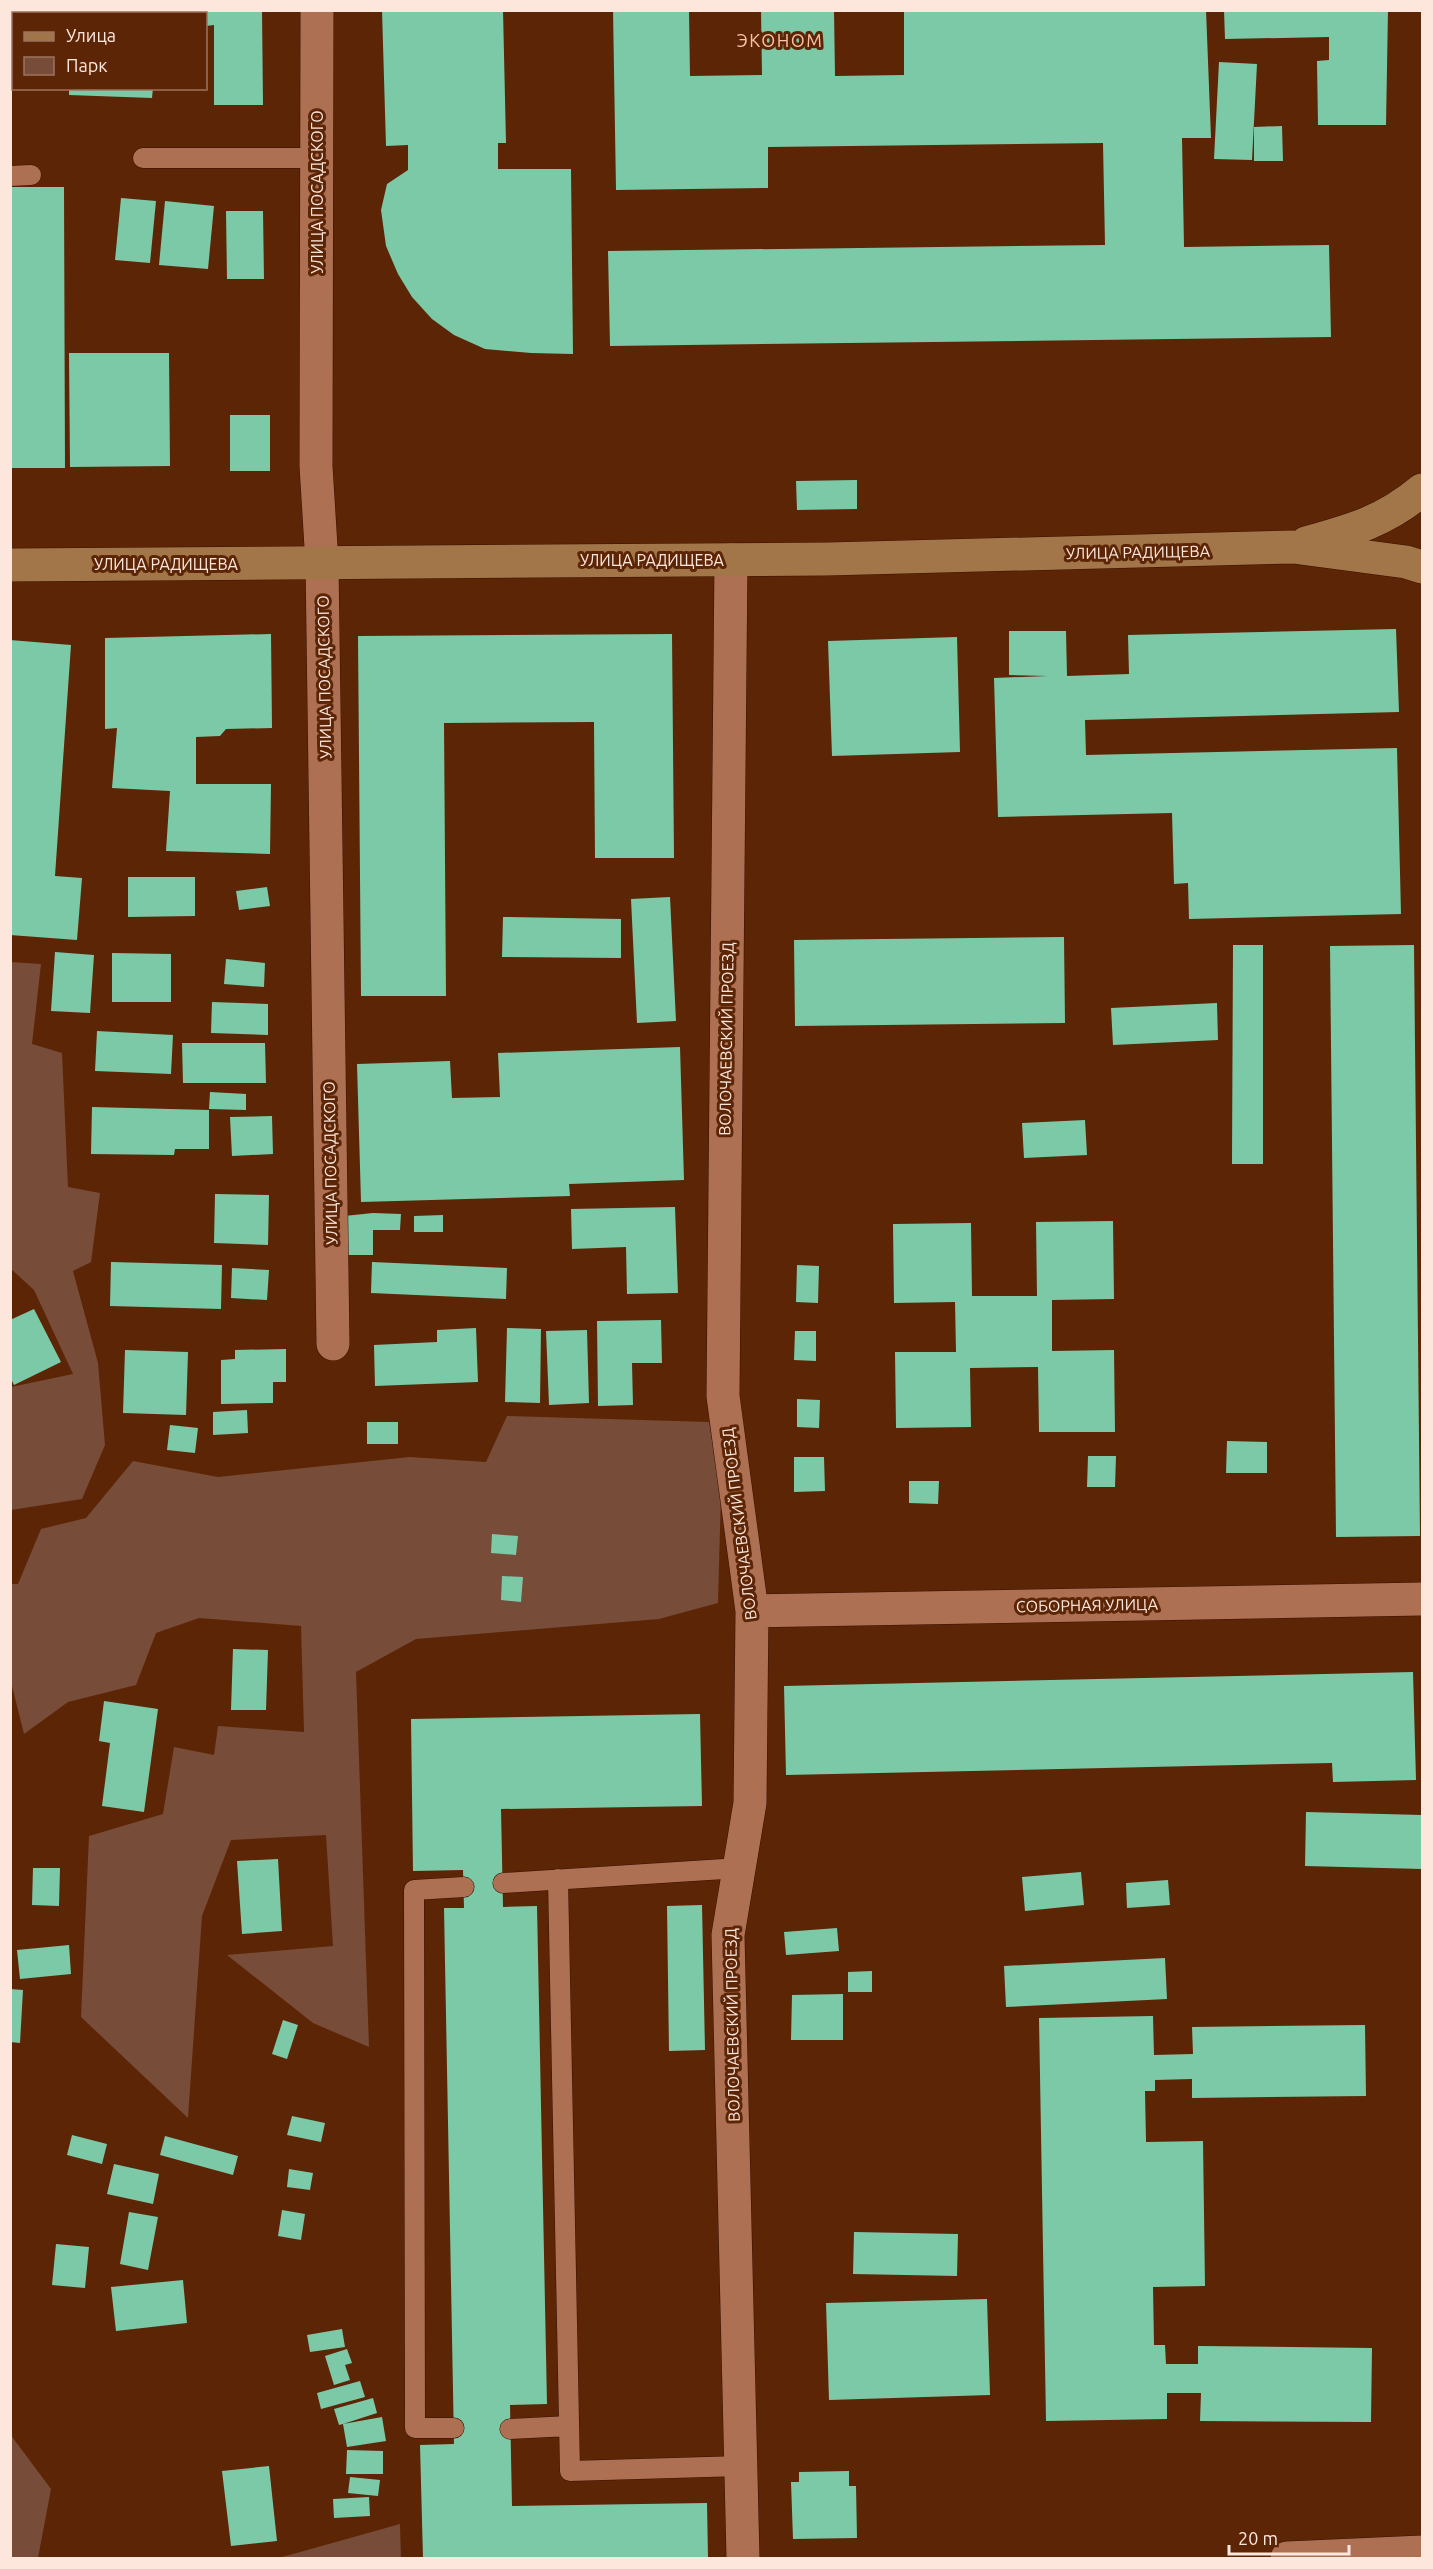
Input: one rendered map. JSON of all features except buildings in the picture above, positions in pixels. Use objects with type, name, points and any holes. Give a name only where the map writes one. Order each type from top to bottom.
[{"type":"street","name":"УЛИЦА ПОСАДСКОГО","points":[[317,10],[316,466],[322,562],[333,1344]]},
{"type":"street","name":"УЛИЦА РАДИЩЕВА","points":[[1293,547],[1356,529],[1390,515],[1422,490]]},
{"type":"street","name":"УЛИЦА РАДИЩЕВА","points":[[10,565],[731,560],[1159,552],[1293,547],[1406,562],[1422,567]]},
{"type":"street","name":"ВОЛОЧАЕВСКИЙ ПРОЕЗД","points":[[731,560],[723,1396],[752,1611],[750,1803],[728,1935],[743,2559]]},
{"type":"street","name":"СОБОРНАЯ УЛИЦА","points":[[752,1611],[1422,1599]]},
{"type":"street","points":[[1287,2559],[1422,2552]]},
{"type":"lane","points":[[143,158],[317,158]]},
{"type":"lane","points":[[10,176],[31,175]]},
{"type":"lane","points":[[503,1882],[740,1868]]},
{"type":"lane","points":[[558,1879],[570,2471],[741,2466]]},
{"type":"lane","points":[[454,2428],[415,2428],[414,1890],[464,1887]]},
{"type":"lane","points":[[510,2428],[569,2426]]},
{"type":"green space","points":[[11,962],[41,964],[32,1044],[62,1053],[68,1187],[100,1193],[91,1262],[73,1271],[98,1363],[105,1445],[82,1499],[11,1510],[11,1387],[73,1374],[34,1290],[11,1269]]},
{"type":"green space","points":[[507,1416],[709,1422],[721,1492],[718,1603],[659,1619],[416,1639],[356,1672],[369,2047],[313,2023],[227,1955],[333,1946],[326,1835],[231,1840],[202,1916],[188,2118],[81,2017],[89,1836],[163,1814],[174,1747],[214,1755],[218,1726],[304,1732],[301,1626],[199,1618],[156,1633],[136,1685],[68,1702],[24,1734],[11,1682],[10,1584],[18,1584],[41,1529],[86,1518],[133,1461],[218,1477],[410,1457],[486,1462]]},
{"type":"green space","points":[[10,2434],[51,2489],[38,2558],[11,2558]]},
{"type":"green space","points":[[400,2524],[401,2558],[278,2558],[293,2554]]},
{"type":"district","name":"ЭКОНОМ","points":[[780,41]]}]
